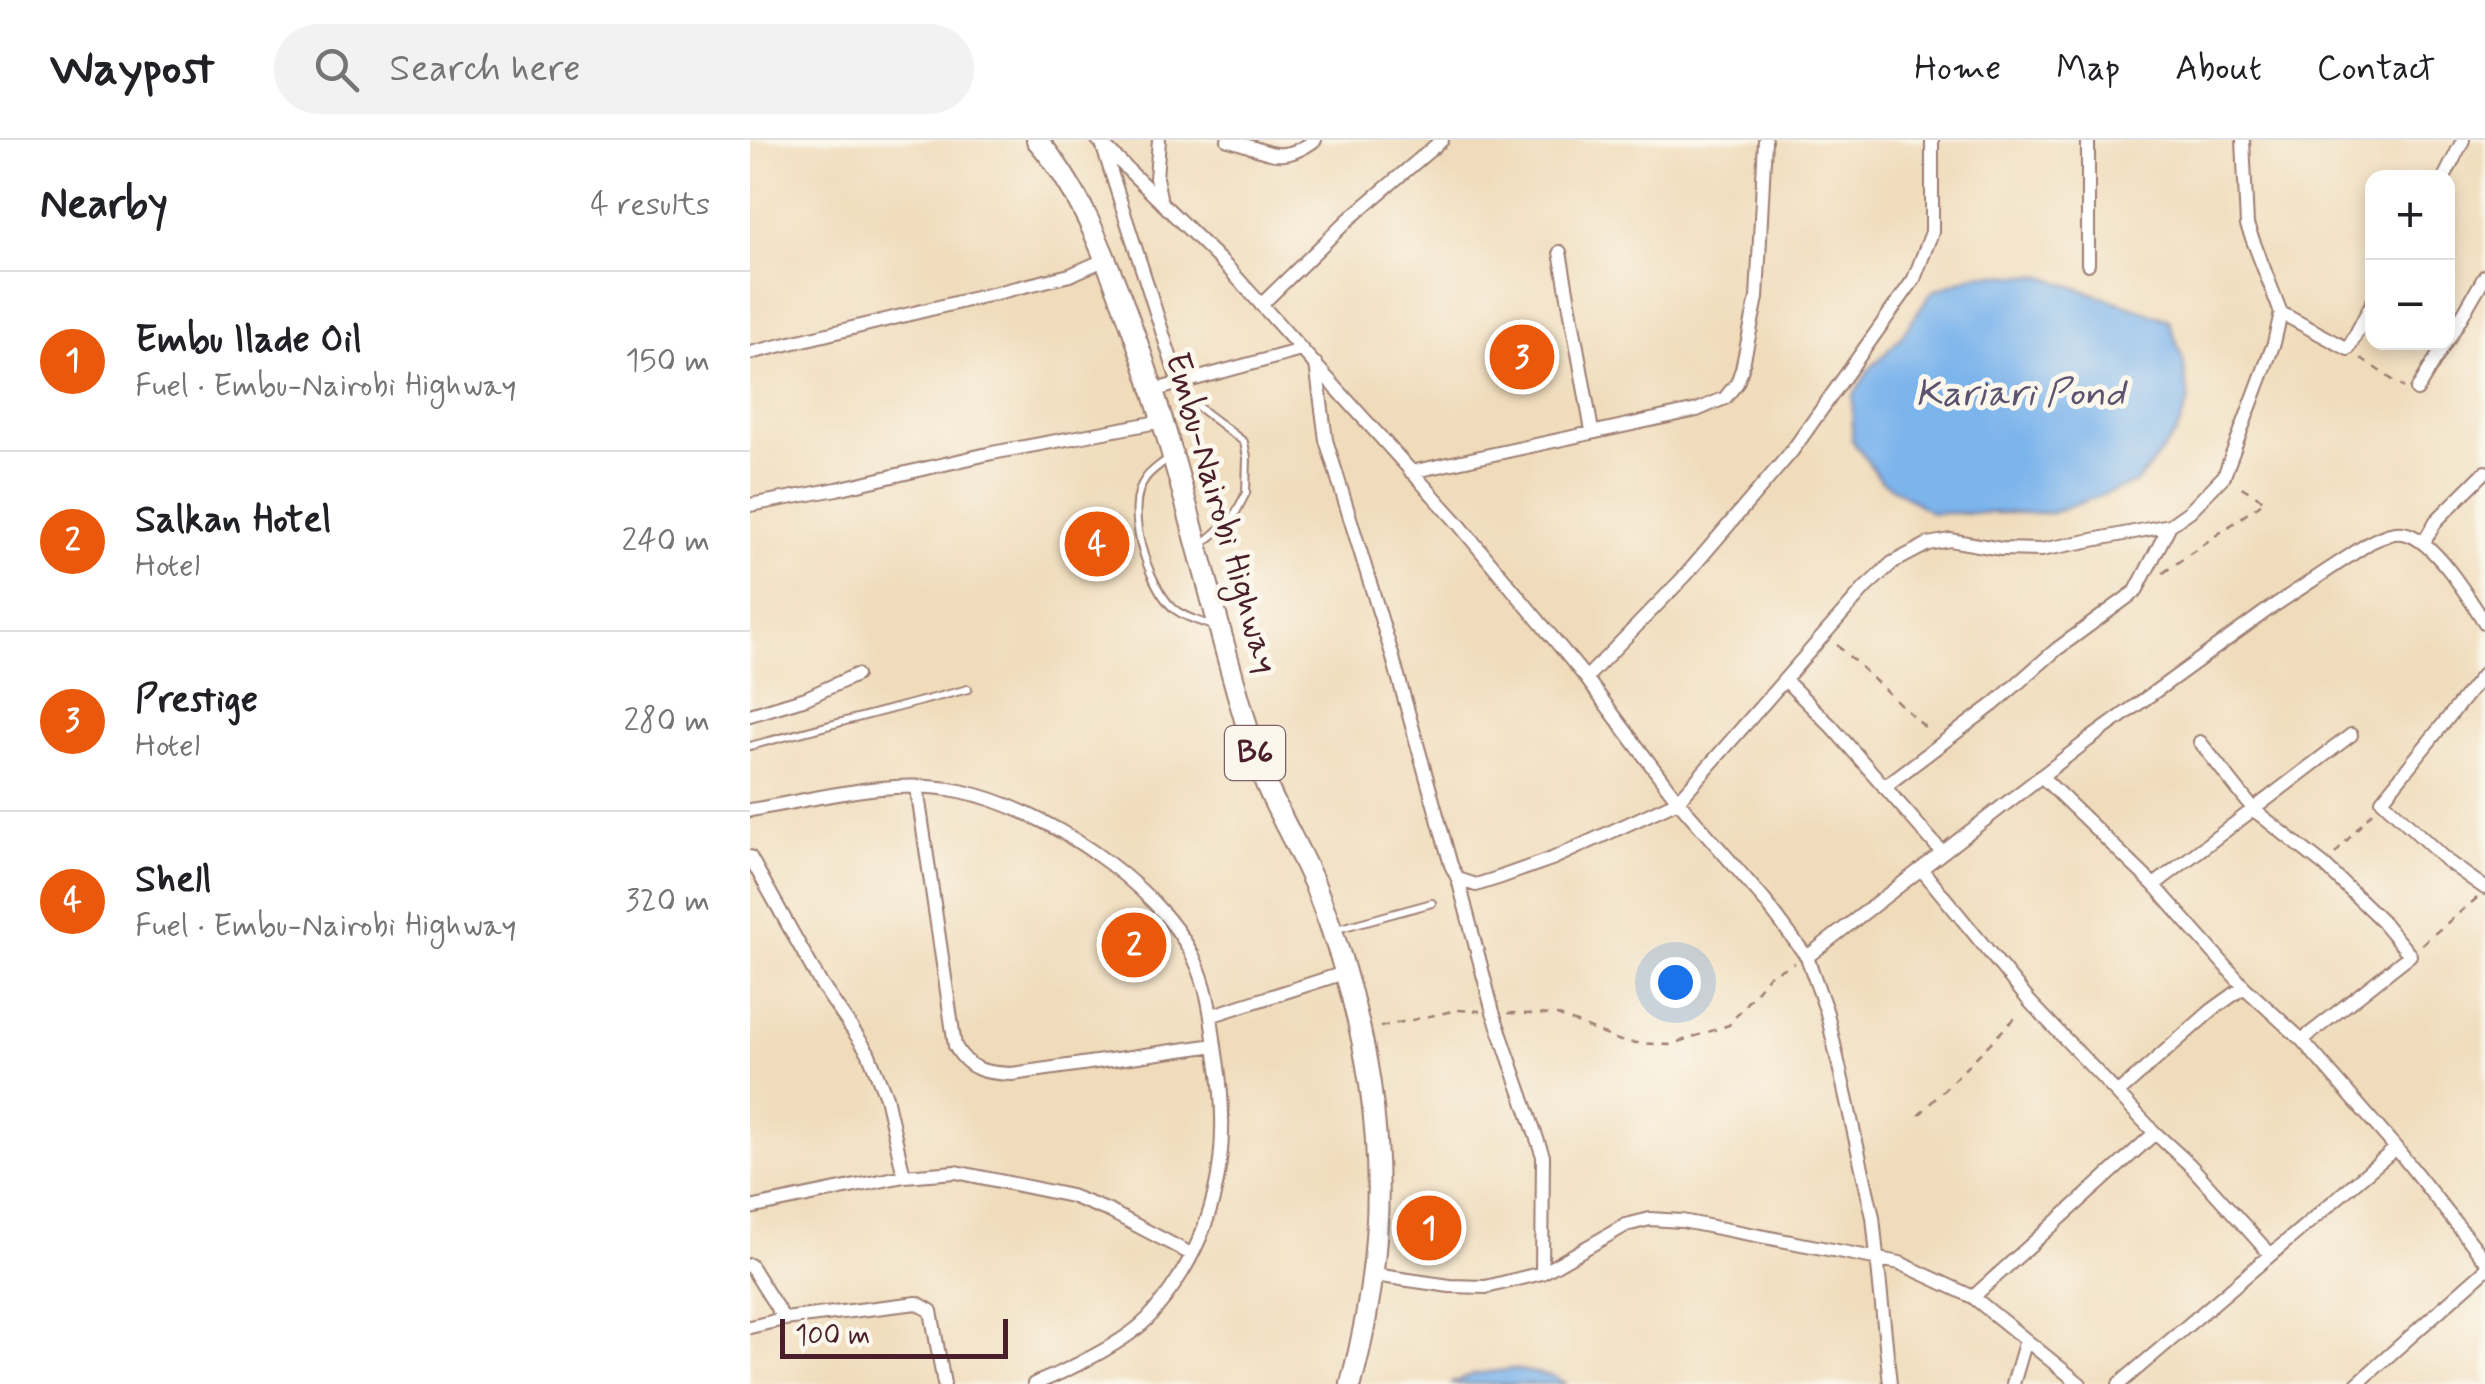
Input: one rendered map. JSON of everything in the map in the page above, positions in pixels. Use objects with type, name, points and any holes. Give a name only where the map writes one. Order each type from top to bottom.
[{"type":"main road","name":"Embu-Nairobi Highway","points":[[1038,140],[1086,216],[1155,390],[1258,761],[1316,888],[1344,972],[1370,1084],[1377,1162],[1374,1276],[1351,1384]]},
{"type":"street","points":[[1160,199],[1156,178],[1159,141],[1168,140]]},
{"type":"street","points":[[1228,140],[1271,155],[1289,156],[1315,140]]},
{"type":"street","points":[[1260,305],[1349,218],[1442,140]]},
{"type":"street","points":[[1410,472],[1697,410],[1724,398],[1737,383],[1757,298],[1766,140]]},
{"type":"street","points":[[1586,678],[1685,576],[1792,451],[1914,279],[1932,232],[1932,140]]},
{"type":"street","points":[[2088,140],[2088,264]]},
{"type":"street","points":[[1458,879],[1476,885],[1554,858],[1678,801],[1892,563],[1928,544],[1950,540],[2001,549],[2041,550],[2170,525],[2190,511],[2224,476],[2280,313],[2248,225],[2243,140]]},
{"type":"street","points":[[2448,170],[2464,140]]},
{"type":"street","points":[[1100,142],[1160,199],[1316,364],[1457,522],[1586,678],[1678,801],[1807,956],[1827,1013],[1873,1217],[1890,1384]]},
{"type":"street","points":[[1100,142],[1178,384]]},
{"type":"street","points":[[1560,252],[1592,431]]},
{"type":"street","points":[[750,353],[997,295],[1070,275],[1106,260]]},
{"type":"street","points":[[2455,327],[2485,276]]},
{"type":"street","points":[[2280,313],[2348,348],[2365,316]]},
{"type":"street","points":[[1155,390],[1300,350]]},
{"type":"street","points":[[2417,390],[2441,350]]},
{"type":"street","points":[[1316,364],[1326,440],[1458,879],[1493,1012],[1543,1156],[1542,1272]]},
{"type":"street","points":[[750,505],[992,453],[1163,422]]},
{"type":"street","points":[[2424,542],[2436,520],[2485,472]]},
{"type":"street","points":[[1884,787],[2136,591],[2170,525]]},
{"type":"street","points":[[1807,956],[2042,776],[2344,558],[2386,535],[2404,532],[2424,542],[2480,604],[2485,623]]},
{"type":"street","points":[[2485,672],[2382,800],[2447,862],[2485,890]]},
{"type":"street","points":[[750,715],[806,698],[856,675]]},
{"type":"street","points":[[1785,680],[1812,705],[1941,851]]},
{"type":"street","points":[[2154,885],[2351,735]]},
{"type":"street","points":[[2200,742],[2254,810],[2325,866],[2410,955],[2302,1040]]},
{"type":"street","points":[[2042,776],[2154,885],[2244,987],[2302,1040],[2396,1148],[2485,1260]]},
{"type":"street","points":[[917,788],[955,1046],[970,1066],[983,1073],[1012,1074],[1215,1045]]},
{"type":"street","points":[[750,810],[868,789],[958,790],[1005,803],[1051,826],[1130,877],[1192,954],[1214,1015],[1224,1124],[1223,1162],[1212,1204],[1191,1254],[1149,1318],[1099,1351],[1034,1384]]},
{"type":"street","points":[[750,858],[820,984],[868,1052],[886,1096],[904,1176]]},
{"type":"street","points":[[1922,870],[2030,1002],[2155,1134],[2190,1165],[2270,1254]]},
{"type":"street","points":[[1214,1015],[1344,972]]},
{"type":"street","points":[[2118,1094],[2212,1010],[2244,987]]},
{"type":"street","points":[[1973,1296],[2155,1134]]},
{"type":"street","points":[[2119,1384],[2396,1148]]},
{"type":"street","points":[[750,1208],[904,1176],[956,1172],[1071,1196],[1109,1211],[1191,1254]]},
{"type":"street","points":[[1374,1276],[1486,1287],[1542,1272],[1606,1234],[1650,1219],[1699,1224],[1900,1263],[1973,1296],[2080,1384]]},
{"type":"street","points":[[750,1265],[784,1319]]},
{"type":"street","points":[[2357,1384],[2485,1270]]},
{"type":"street","points":[[750,1327],[784,1319],[917,1303],[930,1311],[944,1384]]},
{"type":"street","points":[[2013,1384],[2026,1340]]},
{"type":"lane","points":[[1178,384],[1189,400],[1244,442],[1247,457],[1246,493],[1232,518],[1200,547]]},
{"type":"lane","points":[[1173,454],[1144,480],[1137,498],[1137,525],[1149,574],[1173,608],[1222,629]]},
{"type":"lane","points":[[750,746],[968,689]]},
{"type":"lane","points":[[1330,930],[1432,903]]},
{"type":"path","points":[[2348,348],[2403,388],[2417,390]]},
{"type":"path","points":[[2136,591],[2265,501],[2224,476]]},
{"type":"path","points":[[1826,633],[1943,744]]},
{"type":"path","points":[[2325,866],[2382,800]]},
{"type":"path","points":[[2410,955],[2485,890]]},
{"type":"path","points":[[1359,1032],[1458,1010],[1557,1015],[1623,1042],[1670,1045],[1728,1025],[1769,975],[1807,956]]},
{"type":"path","points":[[1919,1115],[2030,1002]]},
{"type":"water","name":"Kariari Pond","points":[[1978,274],[2043,276],[2169,320],[2183,360],[2189,400],[2176,434],[2136,483],[2052,513],[1932,513],[1881,480],[1852,440],[1853,396],[1869,370],[1900,338],[1933,291]]},
{"type":"water","points":[[1513,1369],[1552,1376],[1567,1384],[1450,1384],[1474,1374]]},
{"type":"place","name":"Prestige","points":[[1522,357]]},
{"type":"place","name":"Shell","points":[[1097,544]]},
{"type":"place","name":"Salkan Hotel","points":[[1134,945]]},
{"type":"place","name":"Embu Ilade Oil","points":[[1429,1228]]}]
